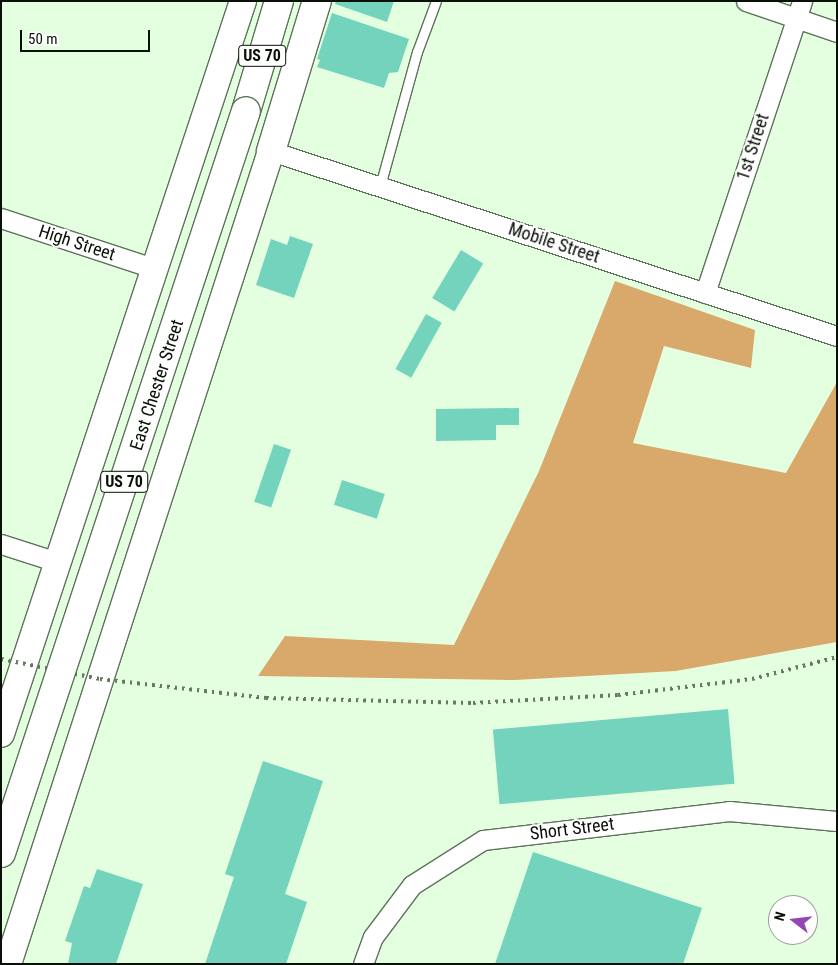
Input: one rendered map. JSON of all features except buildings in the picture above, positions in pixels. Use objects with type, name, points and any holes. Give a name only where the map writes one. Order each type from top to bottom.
[{"type":"highway","name":"East Chester Street","points":[[1,853],[246,111],[279,1]]},
{"type":"highway","points":[[272,151],[317,1]]},
{"type":"street","points":[[1,734],[153,268],[243,1]]},
{"type":"street","points":[[746,1],[799,9],[837,32]]},
{"type":"street","name":"1st Street","points":[[704,293],[799,9]]},
{"type":"street","points":[[8,964],[272,151]]},
{"type":"street","name":"Mobile Street","points":[[272,151],[837,336]]},
{"type":"street","name":"High Street","points":[[1,218],[153,268]]},
{"type":"street","points":[[1,544],[58,562]]},
{"type":"street","name":"Short Street","points":[[363,964],[372,937],[412,885],[483,840],[729,811],[837,821]]},
{"type":"lane","points":[[380,186],[417,52],[436,1]]},
{"type":"shaded area","points":[[615,281],[755,330],[751,368],[664,346],[633,443],[786,473],[837,382],[837,642],[676,671],[515,680],[258,676],[285,636],[454,645],[539,471]]},
{"type":"railway","points":[[1,659],[100,679],[266,698],[473,703],[618,695],[752,679],[837,657]]}]
